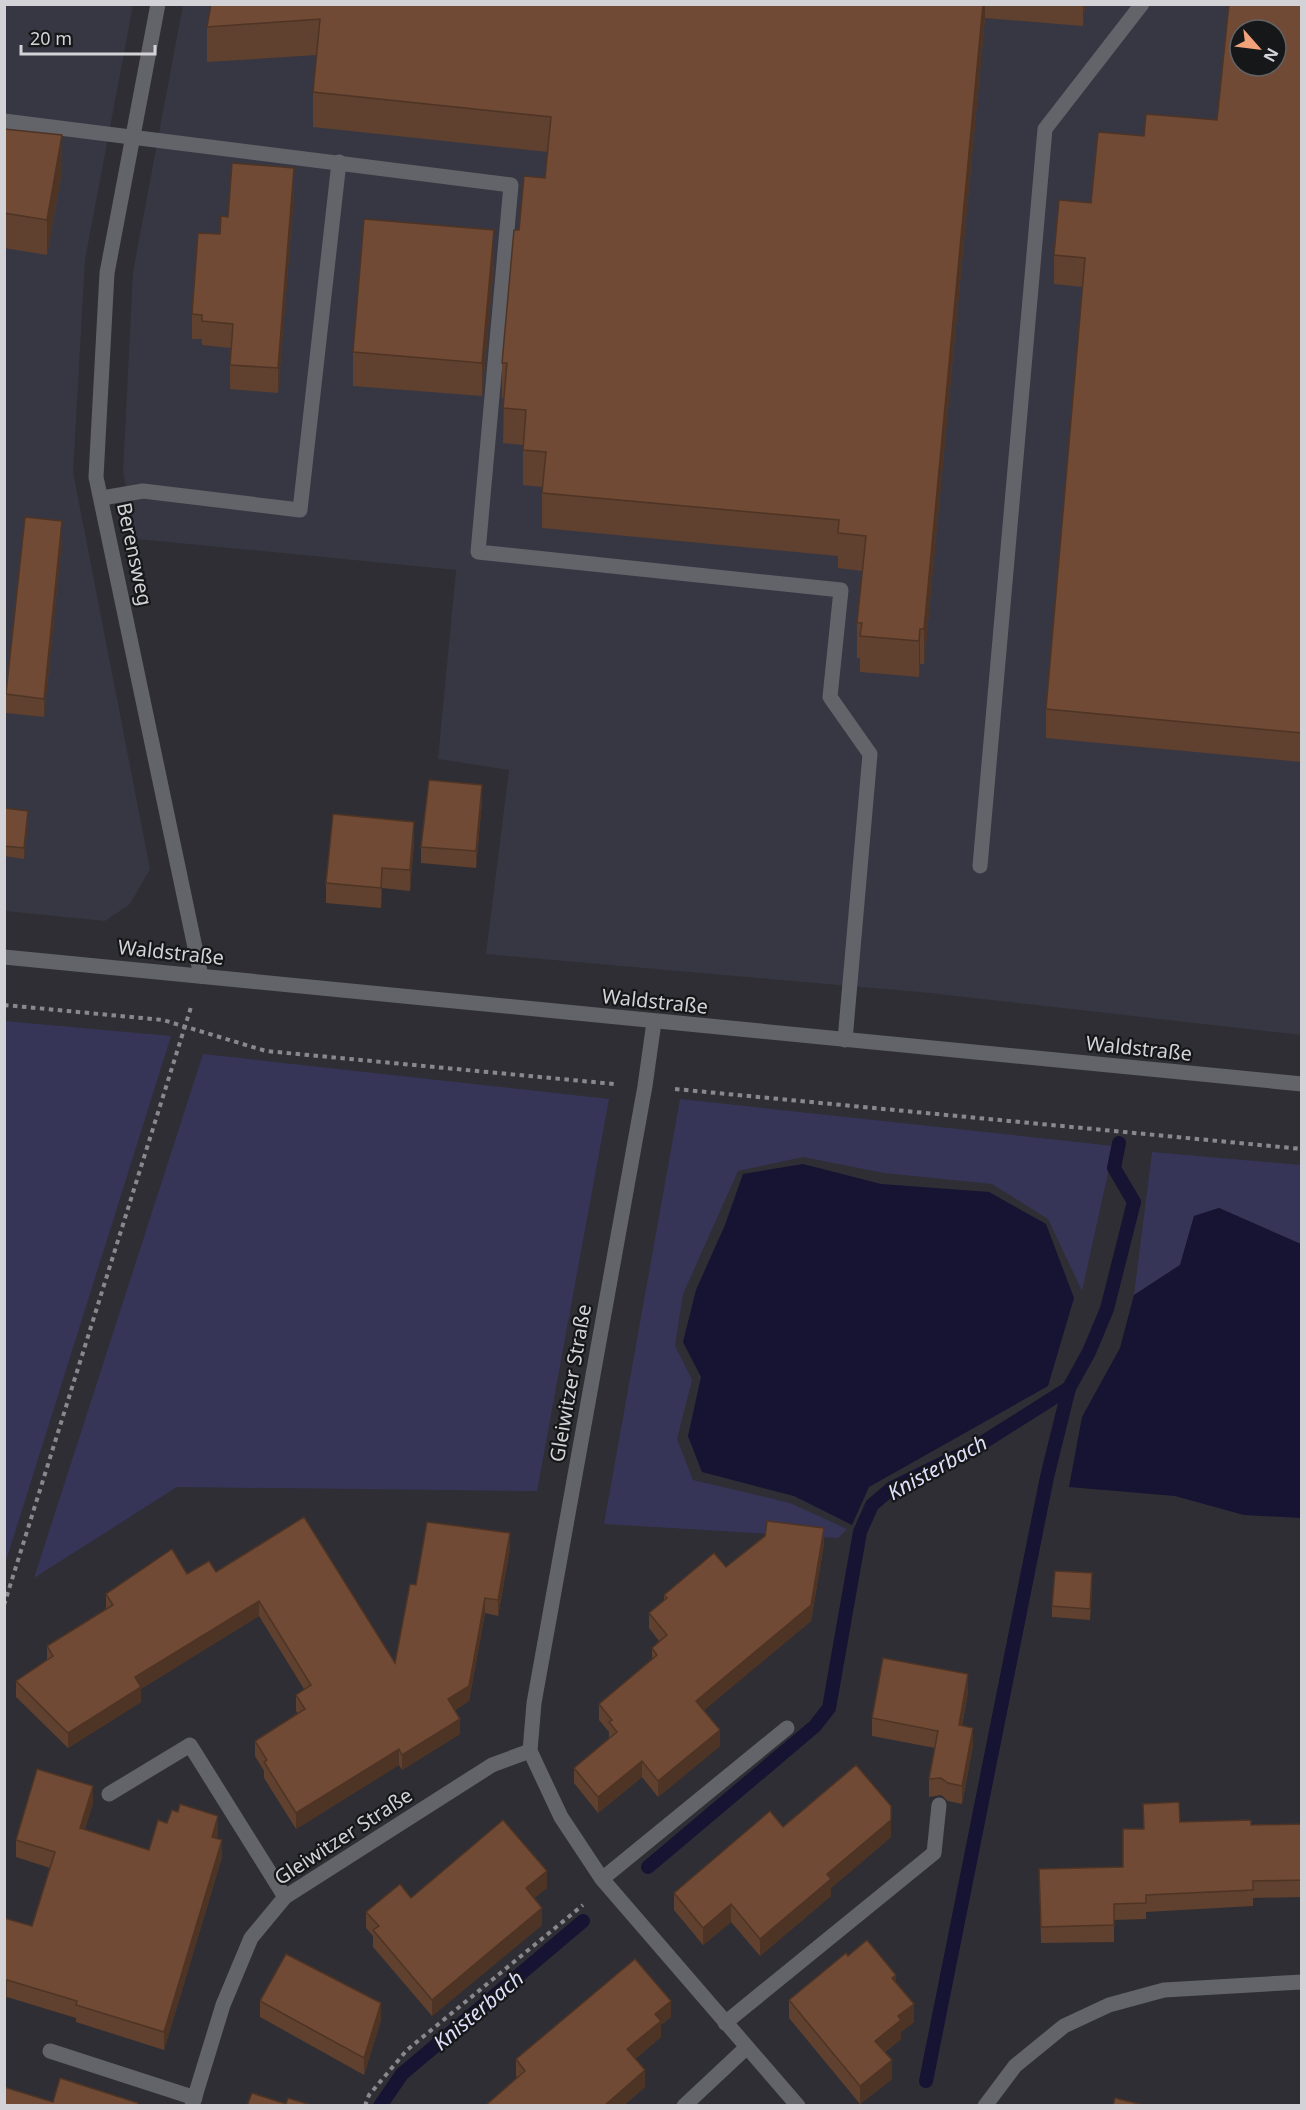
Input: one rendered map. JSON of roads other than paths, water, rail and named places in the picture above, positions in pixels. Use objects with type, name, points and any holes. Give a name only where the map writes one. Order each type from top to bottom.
[{"type":"street","name":"Berensweg","points":[[158,4],[135,136],[107,273],[96,477],[201,976]]},
{"type":"street","points":[[980,866],[1045,129],[1142,4]]},
{"type":"street","points":[[4,121],[511,185],[478,552],[841,590],[830,697],[870,754],[845,1040]]},
{"type":"street","points":[[102,498],[143,491],[300,510],[339,162]]},
{"type":"street","name":"Waldstraße","points":[[4,957],[1302,1084]]},
{"type":"street","name":"Gleiwitzer Straße","points":[[654,1022],[645,1086],[534,1703],[530,1751],[561,1817],[604,1882],[798,2106]]},
{"type":"street","points":[[604,1882],[787,1728]]},
{"type":"street","points":[[109,1794],[190,1745],[285,1897]]},
{"type":"street","name":"Gleiwitzer Straße","points":[[193,2102],[223,2005],[252,1938],[285,1897],[492,1765],[530,1751]]},
{"type":"street","points":[[726,2023],[934,1853],[939,1805]]},
{"type":"street","points":[[985,2106],[1023,2059],[1064,2026],[1109,2005],[1164,1990],[1302,1982]]},
{"type":"street","points":[[684,2106],[747,2048]]},
{"type":"street","points":[[50,2051],[193,2102]]},
{"type":"waterway","name":"Knisterbach","points":[[648,1867],[815,1726],[829,1708],[860,1532],[872,1505],[892,1488],[974,1448],[1069,1388],[1089,1352],[1107,1309],[1134,1202],[1114,1168],[1119,1143]]},
{"type":"waterway","points":[[926,2081],[1047,1477],[1069,1388]]},
{"type":"waterway","name":"Knisterbach","points":[[380,2106],[402,2074],[583,1921]]}]
